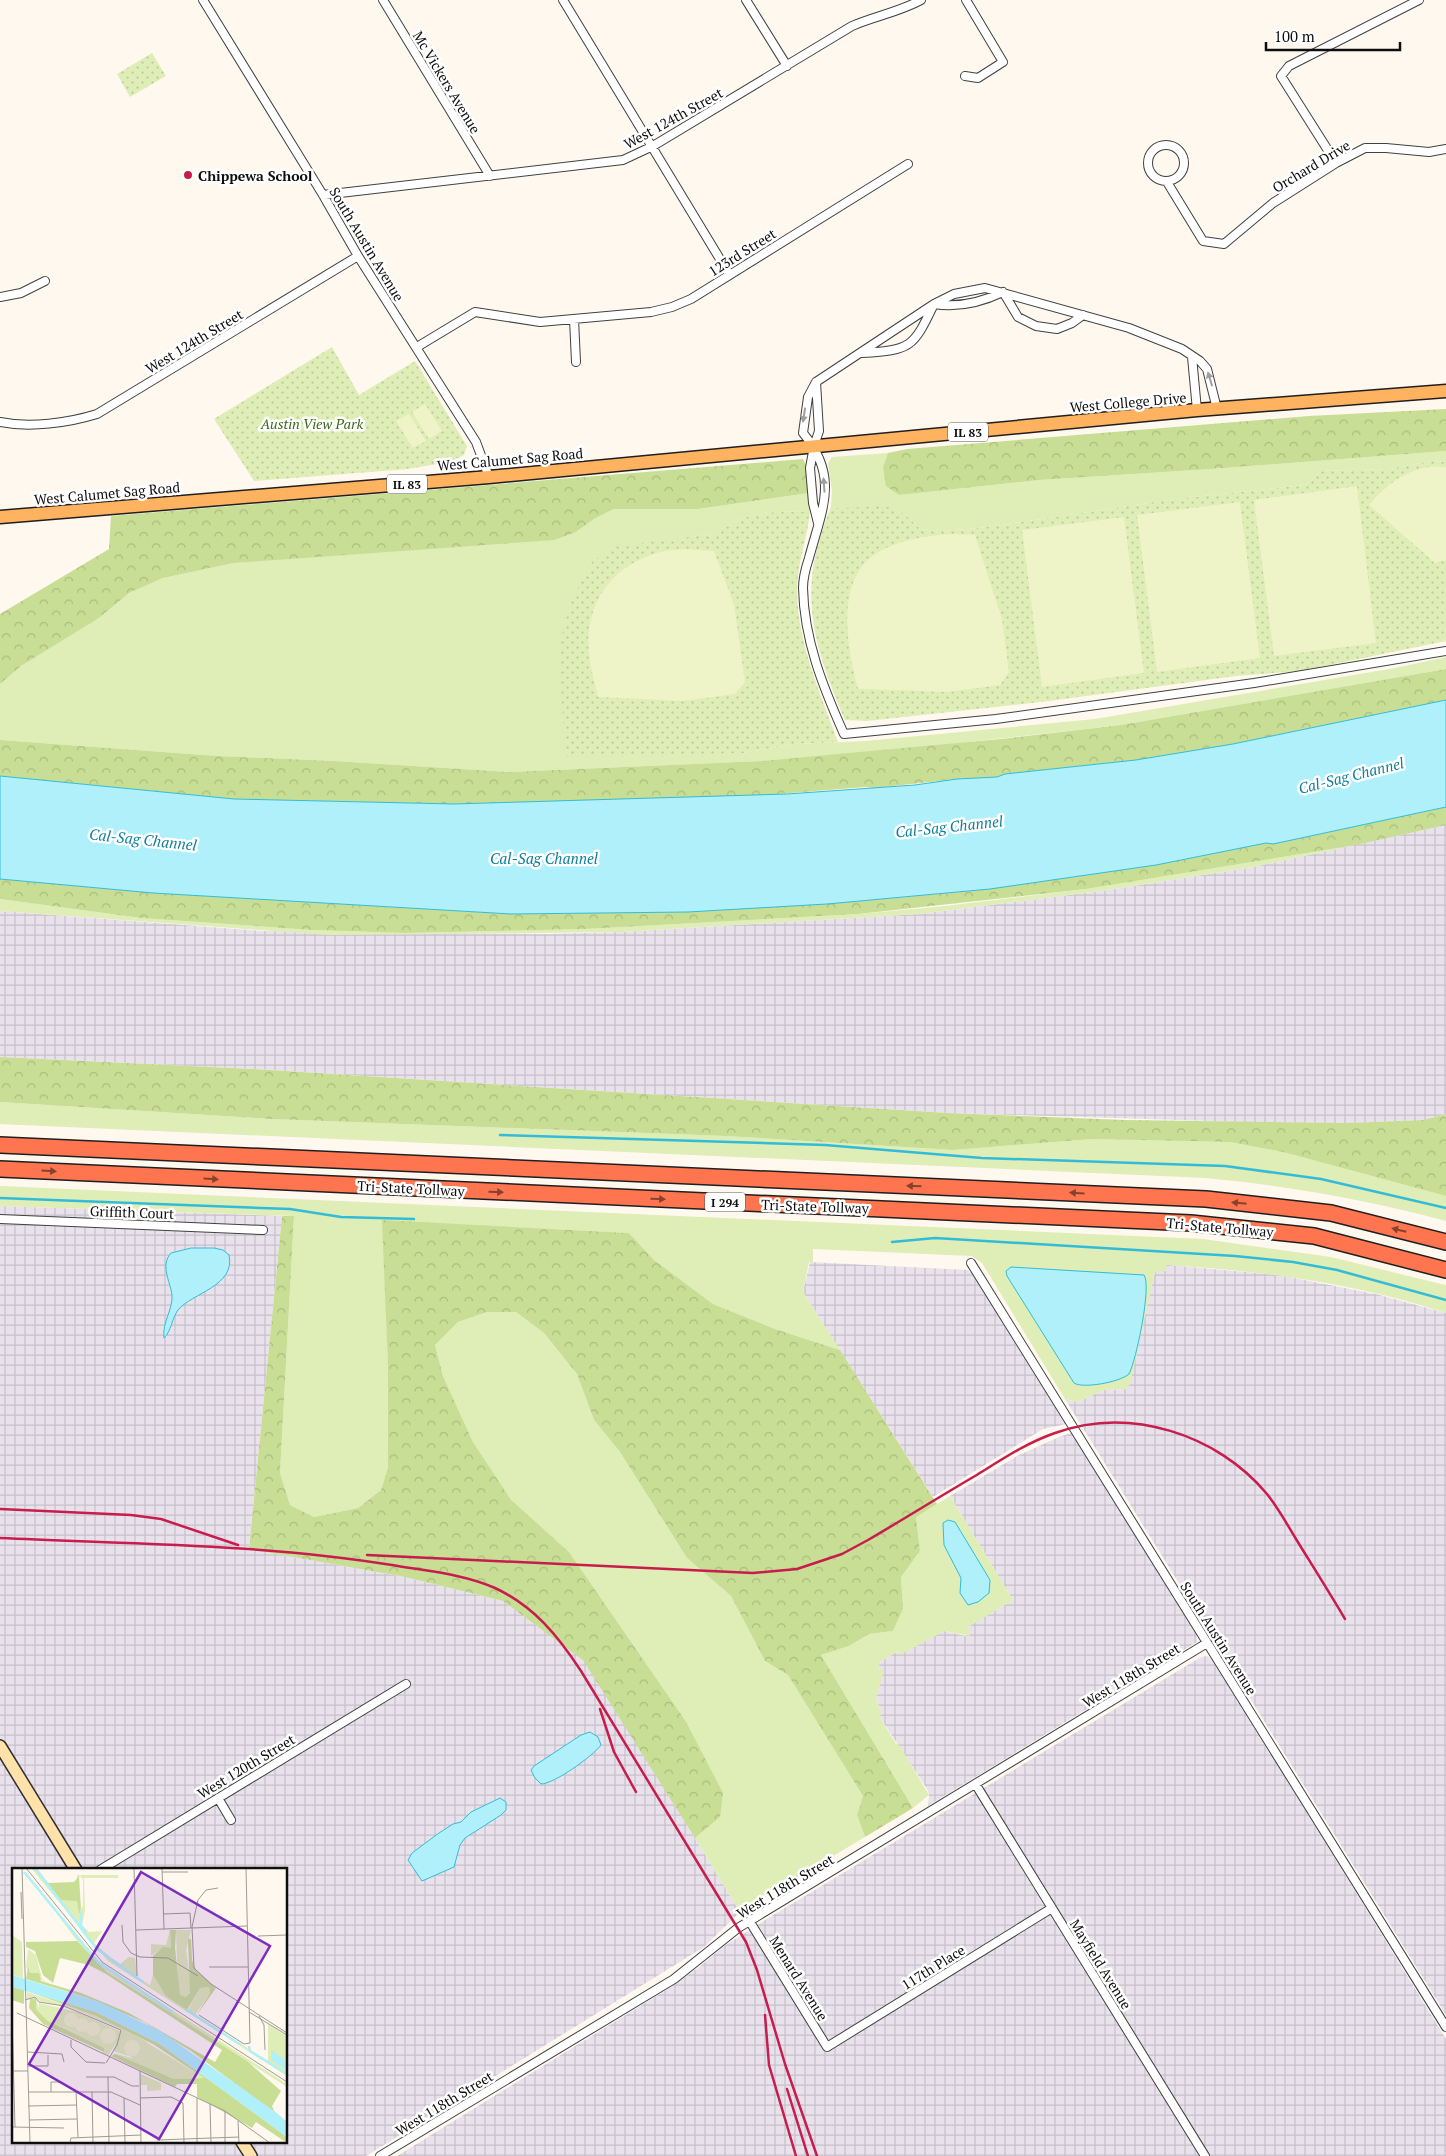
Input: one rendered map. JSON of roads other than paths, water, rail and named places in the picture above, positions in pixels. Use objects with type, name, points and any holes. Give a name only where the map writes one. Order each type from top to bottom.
[{"type":"highway","name":"Tri-State Tollway","points":[[0,1145],[1206,1199],[1331,1212],[1446,1242]]},
{"type":"highway","name":"Tri-State Tollway","points":[[0,1169],[1191,1223],[1314,1236],[1446,1270]]},
{"type":"main road","name":"West College Drive","points":[[814,446],[1217,408],[1446,391]]},
{"type":"main road","name":"West Calumet Sag Road","points":[[0,517],[489,477],[814,446]]},
{"type":"street","name":"South Austin Avenue","points":[[203,0],[323,195],[358,256],[476,442],[489,477]]},
{"type":"street","name":"Mc Vickers Avenue","points":[[383,0],[490,176]]},
{"type":"street","points":[[563,0],[729,274]]},
{"type":"street","points":[[746,0],[787,66]]},
{"type":"street","name":"West 124th Street","points":[[323,195],[623,160],[653,146],[852,26],[867,19],[902,10],[921,0]]},
{"type":"street","points":[[965,76],[978,78],[1003,62],[966,0]]},
{"type":"street","points":[[1336,163],[1281,76],[1289,66],[1418,0]]},
{"type":"street","points":[[1166,145],[1172,146],[1182,154],[1185,166],[1179,177],[1167,182],[1156,178],[1148,164],[1155,148],[1166,145]]},
{"type":"street","name":"Orchard Drive","points":[[1167,182],[1204,241],[1224,244],[1273,203],[1336,163],[1365,148],[1429,152],[1446,149]]},
{"type":"street","name":"123rd Street","points":[[417,347],[475,312],[540,322],[651,312],[672,307],[691,299],[908,164]]},
{"type":"street","name":"West 124th Street","points":[[0,422],[34,424],[75,420],[97,414],[358,256]]},
{"type":"street","points":[[0,297],[21,293],[45,281]]},
{"type":"street","points":[[1217,408],[1207,369],[1200,361],[1182,349],[1129,328],[985,288],[970,289],[954,294],[934,304],[816,382],[808,397],[802,433],[814,446],[823,468],[825,504],[818,524],[803,586],[807,634],[825,691],[844,734],[884,732],[1016,717],[1254,684],[1446,650]]},
{"type":"street","points":[[934,304],[948,306],[974,303],[1003,292]]},
{"type":"street","points":[[1003,292],[1018,317],[1036,326],[1057,329],[1072,323],[1083,315]]},
{"type":"street","points":[[860,353],[891,351],[912,344],[923,328],[934,304]]},
{"type":"street","points":[[574,319],[576,362]]},
{"type":"street","points":[[1192,357],[1197,410]]},
{"type":"street","points":[[816,382],[819,431],[810,468],[813,503],[818,524]]},
{"type":"street","name":"Griffith Court","points":[[0,1219],[263,1230]]},
{"type":"street","name":"South Austin Avenue","points":[[971,1263],[1446,2027]]},
{"type":"street","name":"West 118th Street","points":[[380,2156],[674,1978],[750,1922],[1207,1643]]},
{"type":"street","name":"West 120th Street","points":[[103,1868],[406,1684]]},
{"type":"street","points":[[0,1746],[75,1868]]},
{"type":"street","name":"Mayfield Avenue","points":[[976,1785],[1205,2156]]},
{"type":"street","points":[[218,1798],[231,1820]]},
{"type":"street","name":"117th Place","points":[[827,2047],[1052,1908]]},
{"type":"street","name":"Menard Avenue","points":[[750,1922],[827,2047]]},
{"type":"street","points":[[243,2144],[251,2156]]},
{"type":"water","name":"Cal-Sag Channel","points":[[1446,700],[1446,807],[1273,844],[1266,843],[1156,865],[990,889],[827,904],[688,912],[511,914],[153,893],[0,879],[0,776],[234,799],[454,804],[787,794],[915,785],[1136,760],[1233,744]]},
{"type":"water","points":[[191,1248],[223,1250],[229,1255],[229,1266],[220,1282],[184,1304],[178,1310],[164,1338],[172,1300],[166,1263],[171,1253]]},
{"type":"water","points":[[1011,1267],[1144,1275],[1146,1282],[1145,1308],[1139,1340],[1129,1374],[1118,1380],[1102,1384],[1079,1385],[1074,1383],[1007,1276],[1006,1271]]},
{"type":"water","points":[[948,1520],[955,1522],[990,1580],[989,1593],[978,1602],[968,1605],[960,1593],[961,1578],[944,1545],[943,1523]]},
{"type":"water","points":[[590,1732],[598,1737],[601,1745],[590,1756],[564,1775],[547,1783],[541,1784],[535,1778],[531,1770],[534,1766],[581,1735]]},
{"type":"water","points":[[500,1798],[506,1802],[506,1810],[465,1838],[460,1845],[454,1867],[422,1881],[408,1860],[412,1853],[453,1824],[461,1822],[471,1812]]},
{"type":"waterway","points":[[500,1135],[825,1145],[982,1158],[1225,1166],[1321,1179],[1446,1208]]},
{"type":"waterway","points":[[0,1198],[290,1209],[341,1217],[414,1219]]},
{"type":"waterway","points":[[892,1242],[935,1238],[1235,1256],[1293,1262],[1337,1270],[1446,1300]]},
{"type":"railway","points":[[367,1555],[753,1573],[797,1569],[842,1554],[1034,1442],[1055,1433],[1084,1425],[1113,1423],[1142,1425],[1170,1431],[1198,1441],[1223,1455],[1247,1473],[1275,1505],[1345,1619]]},
{"type":"railway","points":[[0,1509],[131,1515],[161,1519],[238,1545]]},
{"type":"railway","points":[[0,1538],[197,1546],[343,1558],[471,1579],[495,1588],[522,1604],[554,1634],[581,1671],[746,1942],[757,1970],[785,2064],[817,2156]]},
{"type":"railway","points":[[600,1709],[614,1752],[636,1792]]},
{"type":"railway","points":[[765,2015],[769,2065],[796,2156]]},
{"type":"railway","points":[[787,2089],[808,2156]]},
{"type":"place","name":"Chippewa School","points":[[188,175]]},
{"type":"park label","name":"Austin View Park","points":[[312,423]]}]
